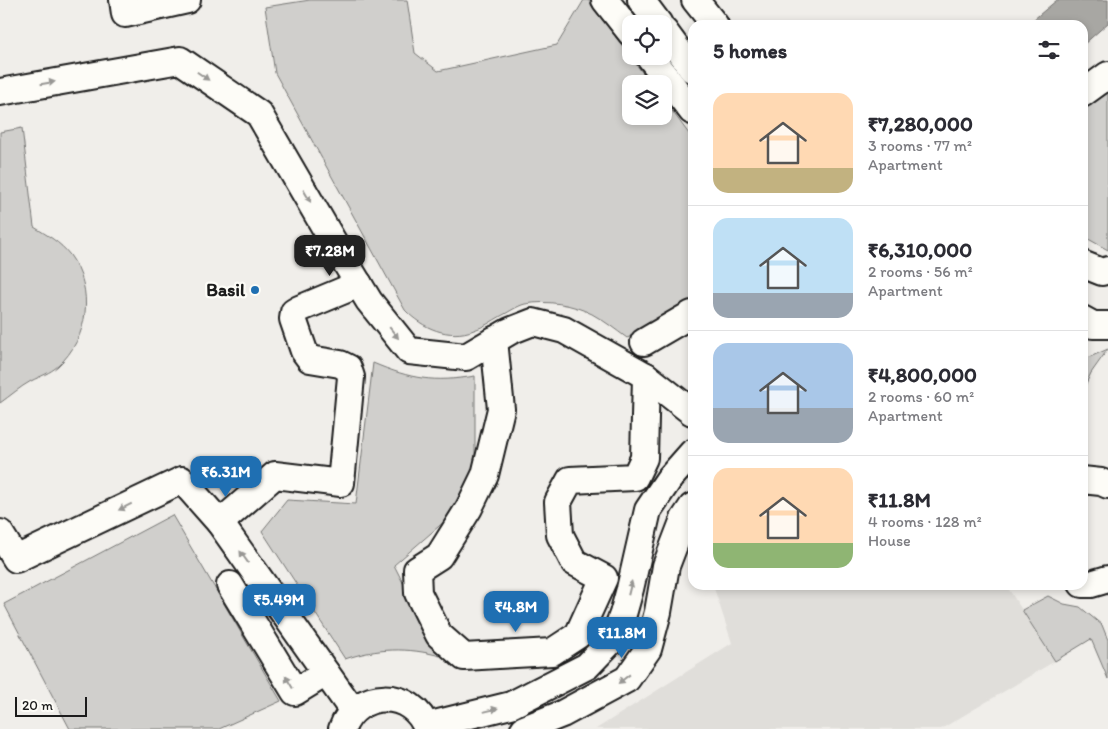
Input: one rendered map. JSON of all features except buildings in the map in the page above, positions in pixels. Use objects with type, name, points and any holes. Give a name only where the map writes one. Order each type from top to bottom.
[{"type":"street","points":[[124,7],[187,0]]},
{"type":"street","points":[[605,0],[622,22]]},
{"type":"street","points":[[641,0],[652,15]]},
{"type":"street","points":[[696,0],[710,20]]},
{"type":"street","points":[[672,41],[688,63]]},
{"type":"street","points":[[0,92],[180,60],[259,114],[359,284],[409,351],[466,357],[494,340],[533,322],[564,330],[646,376],[688,409]]},
{"type":"street","points":[[656,65],[688,106]]},
{"type":"street","points":[[1088,90],[1108,75]]},
{"type":"street","points":[[1088,266],[1102,272],[1108,270]]},
{"type":"street","points":[[220,523],[276,475],[341,483],[352,377],[348,368],[340,364],[310,359],[304,351],[293,319],[294,312],[299,309],[359,284]]},
{"type":"street","points":[[644,342],[688,316]]},
{"type":"street","points":[[1088,322],[1093,325],[1108,325]]},
{"type":"street","points":[[494,340],[502,409],[486,475],[439,556],[417,570],[418,592],[439,634],[464,656],[552,652],[578,635],[604,578],[574,562],[560,535],[558,502],[570,480],[635,477],[644,458],[646,376]]},
{"type":"street","points":[[0,533],[16,559],[182,480],[220,523],[326,673],[347,720],[363,703],[375,699],[388,698],[411,706],[420,715],[427,727],[511,705],[587,666],[614,638],[630,590],[648,510],[669,479],[688,458]]},
{"type":"street","points":[[1088,481],[1108,485]]},
{"type":"street","points":[[524,729],[562,714],[627,679],[648,649],[658,612],[666,566],[688,513]]},
{"type":"street","points":[[1088,584],[1108,580]]},
{"type":"street","points":[[230,585],[295,692],[326,673]]},
{"type":"shaded area","points":[[310,0],[407,0],[415,53],[438,71],[557,45],[584,0],[588,0],[622,45],[622,65],[637,65],[644,75],[622,75],[622,125],[672,125],[672,111],[688,133],[688,310],[627,338],[592,314],[568,305],[551,303],[522,305],[481,327],[465,333],[446,333],[419,322],[405,310],[275,73],[265,7]]},
{"type":"shaded area","points":[[1057,0],[1108,0],[1108,23],[1088,41],[1088,20],[1033,20]]},
{"type":"shaded area","points":[[1108,93],[1108,250],[1088,239],[1088,106]]},
{"type":"shaded area","points":[[22,128],[34,227],[66,250],[78,268],[83,283],[85,313],[82,328],[76,342],[58,366],[49,373],[27,383],[0,403],[0,132]]},
{"type":"shaded area","points":[[1108,349],[1088,379],[1088,358]]},
{"type":"shaded area","points":[[373,363],[399,373],[423,378],[447,379],[475,376],[475,495],[394,565],[440,656],[416,651],[392,650],[357,655],[345,659],[262,531],[287,500],[356,504]]},
{"type":"shaded area","points":[[172,515],[281,701],[219,729],[70,729],[4,604]]},
{"type":"shaded area","points":[[715,590],[1009,590],[1055,661],[941,729],[596,729],[732,643]]},
{"type":"shaded area","points":[[1048,596],[1064,604],[1080,607],[1102,625],[1108,640],[1108,679],[1091,639],[1055,661],[1022,610]]},
{"type":"place","name":"Basil","points":[[255,290]]}]
